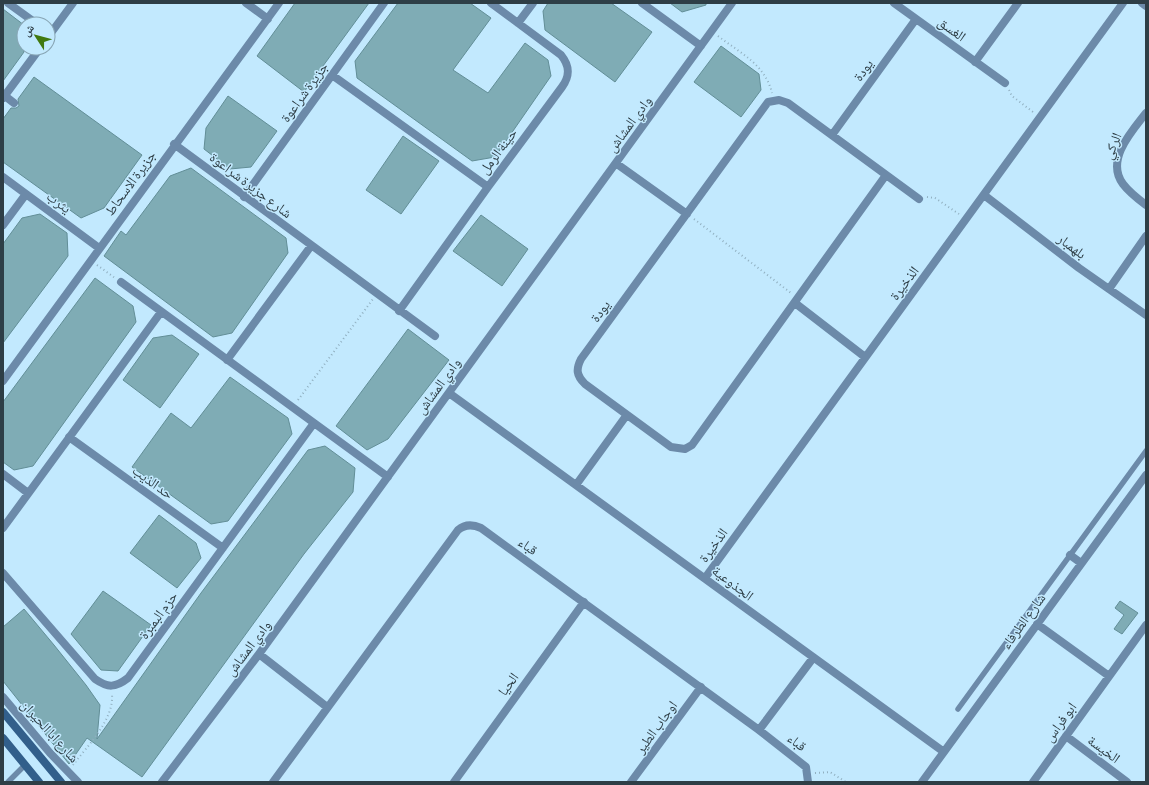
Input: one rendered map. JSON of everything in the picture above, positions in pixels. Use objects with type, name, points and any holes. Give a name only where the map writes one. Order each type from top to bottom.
[{"type":"street","points":[[8,3],[26,16]]},
{"type":"street","points":[[56,25],[73,3]]},
{"type":"street","points":[[246,3],[268,19]]},
{"type":"street","name":"جزيرة الاسحاط","points":[[3,381],[174,144],[279,3]]},
{"type":"street","name":"جزيرة شراعوة","points":[[244,197],[384,3]]},
{"type":"street","name":"حينة الرمل","points":[[332,75],[488,187],[562,87],[568,76],[567,64],[561,55],[491,3]]},
{"type":"street","points":[[518,23],[533,3]]},
{"type":"street","points":[[642,3],[701,46]]},
{"type":"street","name":"وادي المشاش","points":[[162,782],[259,654],[617,164],[732,3]]},
{"type":"street","name":"الغسق","points":[[894,3],[1006,84]]},
{"type":"street","points":[[975,62],[1018,3]]},
{"type":"street","name":"الذخيرة","points":[[705,578],[865,357],[967,220],[1123,3]]},
{"type":"street","points":[[1142,3],[1146,6]]},
{"type":"street","name":"يودة","points":[[832,135],[916,19]]},
{"type":"street","points":[[14,102],[4,97],[34,56]]},
{"type":"street","points":[[774,100],[784,100],[788,102],[919,199]]},
{"type":"street","name":"يودة","points":[[774,100],[763,106],[578,366],[579,378],[584,384],[671,448],[685,449],[692,445],[886,175]]},
{"type":"street","name":"الركي","points":[[1146,113],[1126,138],[1118,157],[1116,170],[1122,184],[1146,205]]},
{"type":"street","name":"شارع جزيرة شراعوة","points":[[174,144],[244,197],[435,336]]},
{"type":"street","points":[[617,164],[687,214]]},
{"type":"street","name":"يثرب","points":[[3,177],[99,248]]},
{"type":"street","points":[[399,311],[488,187]]},
{"type":"street","points":[[3,225],[26,194]]},
{"type":"street","name":"بلهمبار","points":[[984,195],[1079,268],[1146,314]]},
{"type":"street","points":[[1108,289],[1146,236]]},
{"type":"street","points":[[227,360],[312,246]]},
{"type":"street","points":[[121,282],[388,477]]},
{"type":"street","points":[[796,301],[865,357]]},
{"type":"street","points":[[3,528],[161,312]]},
{"type":"street","name":"الجذوعية","points":[[449,393],[944,752]]},
{"type":"street","points":[[576,485],[626,416]]},
{"type":"street","name":"حزم البمبرة","points":[[112,687],[120,684],[128,678],[314,423]]},
{"type":"street","name":"حد الذيب","points":[[69,437],[223,548]]},
{"type":"street","points":[[3,474],[28,493]]},
{"type":"street","name":"شارع الطرفاء","points":[[922,782],[1146,475]]},
{"type":"street","name":"قباء","points":[[273,782],[462,526],[473,524],[481,528],[584,602],[802,763],[808,773],[808,782]]},
{"type":"street","points":[[1070,555],[1082,563]]},
{"type":"street","points":[[3,572],[95,679],[106,686],[112,687]]},
{"type":"street","name":"الحيا","points":[[454,782],[584,602]]},
{"type":"street","points":[[1037,624],[1109,676]]},
{"type":"street","name":"ابو فراس","points":[[1032,782],[1146,625]]},
{"type":"street","points":[[259,654],[327,707]]},
{"type":"street","points":[[759,730],[813,658]]},
{"type":"street","name":"اوجاب الطير","points":[[631,782],[701,687]]},
{"type":"street","name":"شارع ابا الحيران","points":[[3,697],[50,753],[78,782]]},
{"type":"street","name":"شارع ابا الحيران","points":[[3,712],[58,779]]},
{"type":"street","name":"الخيسة","points":[[1066,736],[1128,782]]},
{"type":"street","points":[[3,738],[39,782]]},
{"type":"street","points":[[58,779],[67,782]]},
{"type":"lane","points":[[958,709],[1146,451]]},
{"type":"lane","points":[[8,782],[25,765]]},
{"type":"path","points":[[712,32],[758,66],[766,74],[774,100]]},
{"type":"path","points":[[1006,84],[1012,96],[1041,117]]},
{"type":"path","points":[[919,199],[933,197],[967,220]]},
{"type":"path","points":[[687,214],[796,301]]},
{"type":"path","points":[[90,260],[121,282]]},
{"type":"path","points":[[293,408],[376,294]]},
{"type":"path","points":[[69,771],[105,721],[111,710],[113,700],[112,687]]},
{"type":"path","points":[[808,773],[830,772],[846,782]]},
{"type":"building","points":[[295,3],[369,3],[304,92],[257,56]]},
{"type":"building","points":[[398,3],[470,3],[491,18],[453,70],[488,93],[525,43],[548,60],[551,76],[495,157],[472,161],[357,78],[355,61]]},
{"type":"building","points":[[548,3],[611,3],[652,32],[615,82],[545,30],[543,11]]},
{"type":"building","points":[[670,3],[706,3],[706,5],[682,12]]},
{"type":"building","points":[[3,9],[16,19],[16,56],[21,56],[3,81]]},
{"type":"building","points":[[721,46],[759,74],[761,90],[741,117],[694,82]]},
{"type":"building","points":[[34,77],[142,155],[104,208],[81,218],[3,162],[3,119],[11,108],[16,108],[19,106],[18,99]]},
{"type":"building","points":[[228,96],[277,131],[251,167],[230,169],[204,149],[206,128]]},
{"type":"building","points":[[403,136],[439,161],[401,214],[366,190]]},
{"type":"building","points":[[191,168],[286,238],[288,253],[232,333],[213,337],[104,256],[121,231],[126,235],[170,176]]},
{"type":"building","points":[[40,214],[67,233],[68,256],[3,343],[3,244],[22,218]]},
{"type":"building","points":[[481,215],[528,249],[502,286],[453,251]]},
{"type":"building","points":[[95,278],[133,306],[136,322],[33,466],[14,470],[3,462],[3,402]]},
{"type":"building","points":[[408,329],[449,360],[388,439],[367,450],[336,426]]},
{"type":"building","points":[[172,335],[199,354],[160,408],[123,380],[153,338]]},
{"type":"building","points":[[230,377],[288,418],[292,434],[228,521],[211,524],[132,467],[171,413],[191,428]]},
{"type":"building","points":[[325,446],[355,468],[353,492],[304,554],[142,777],[87,738],[69,764],[3,681],[3,627],[24,609],[86,685],[100,705],[97,739],[201,593],[308,450]]},
{"type":"building","points":[[159,515],[196,543],[201,558],[177,588],[130,553]]},
{"type":"building","points":[[103,591],[151,625],[118,671],[101,670],[71,634]]},
{"type":"building","points":[[1120,601],[1138,613],[1122,634],[1114,629],[1124,615],[1115,608]]}]
